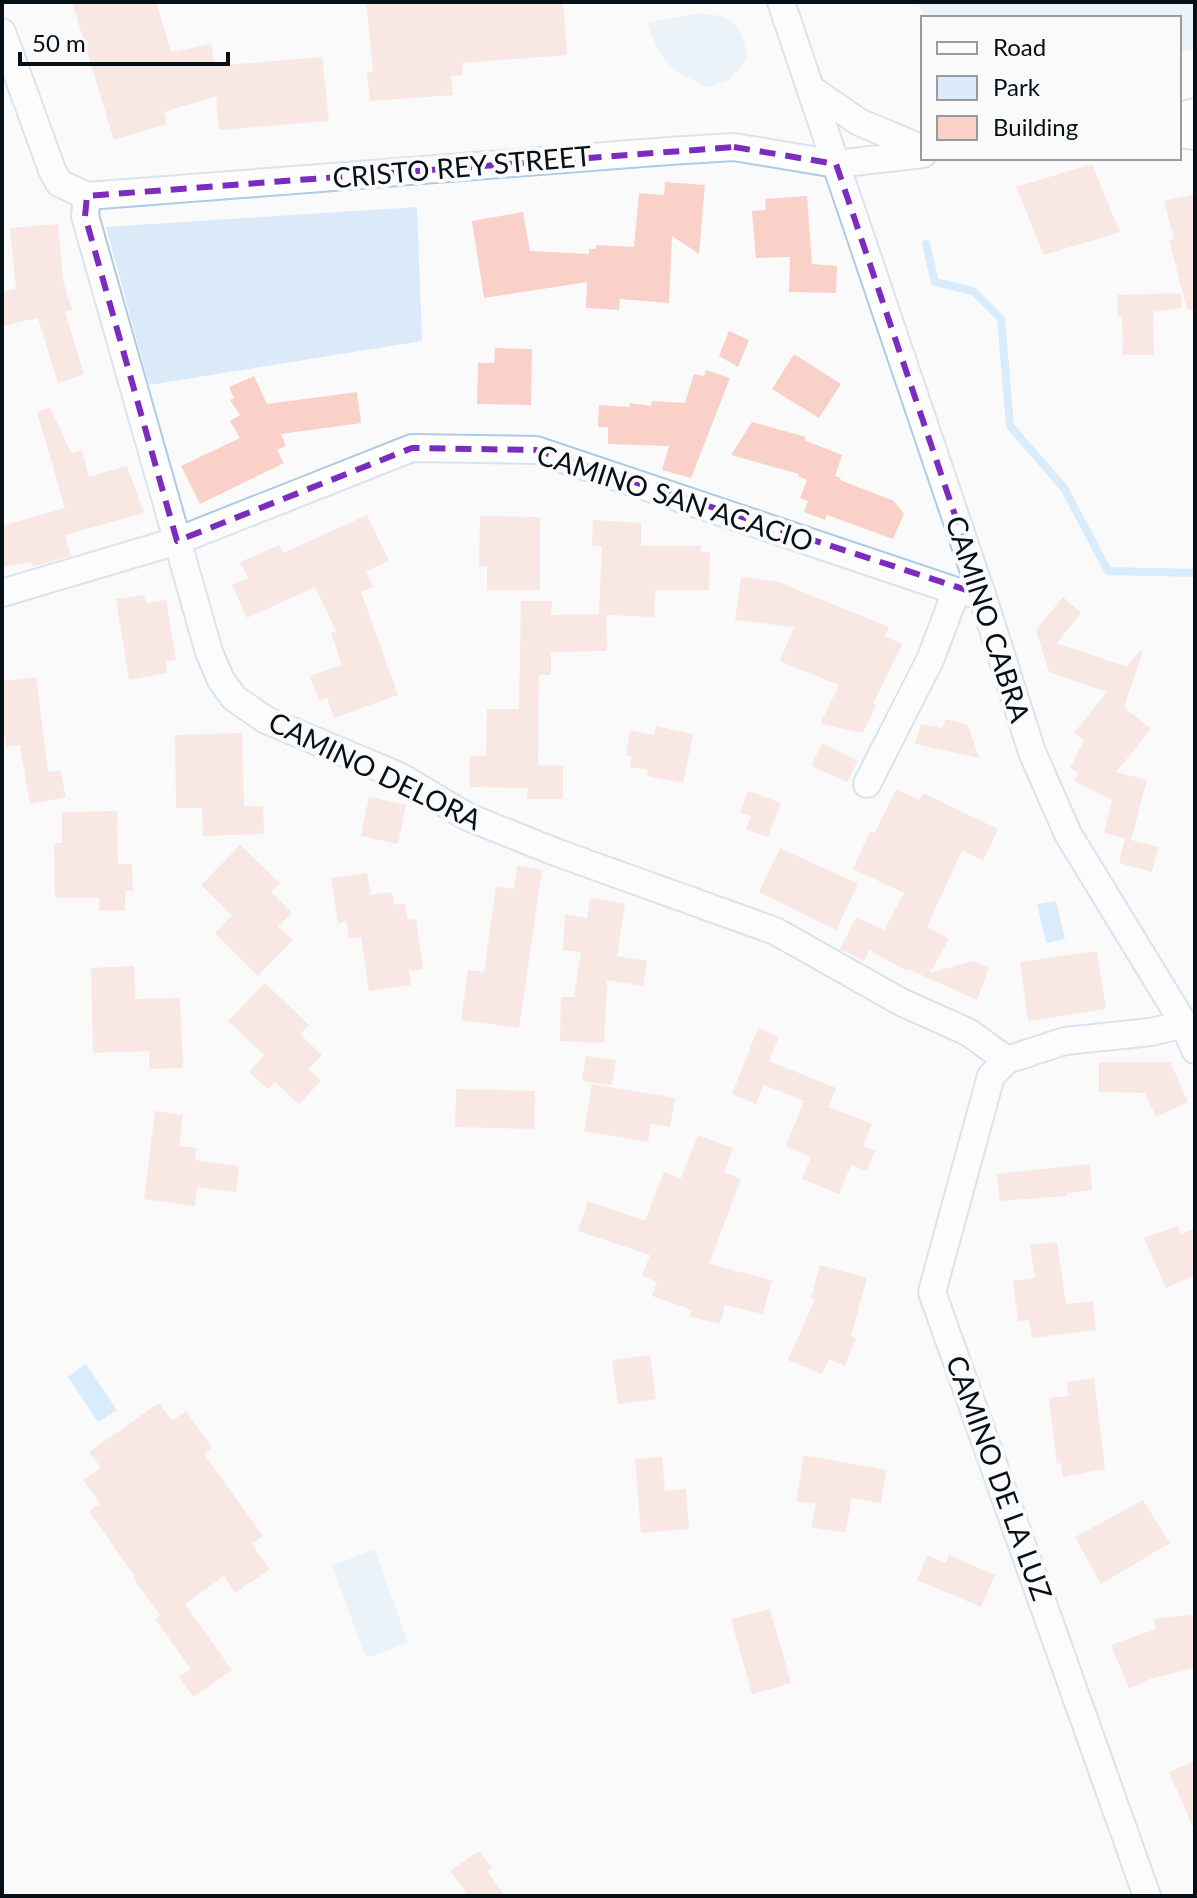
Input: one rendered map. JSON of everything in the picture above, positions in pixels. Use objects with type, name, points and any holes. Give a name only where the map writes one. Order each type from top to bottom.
[{"type":"street","name":"CAMINO CABRA","points":[[781,2],[836,164],[969,593],[1068,834],[1184,1024],[1195,1050]]},
{"type":"street","points":[[2,32],[52,170],[59,183],[87,196]]},
{"type":"street","points":[[811,89],[859,122],[921,150]]},
{"type":"street","name":"CRISTO REY STREET","points":[[87,196],[734,147],[836,164],[921,151]]},
{"type":"street","name":"CAMINO DELORA","points":[[87,196],[85,216],[177,541],[215,666],[234,698],[266,720],[399,776],[468,817],[558,853],[775,931],[903,1003],[968,1032],[1007,1060]]},
{"type":"street","name":"CAMINO SAN ACACIO","points":[[2,593],[177,541],[412,448],[536,450],[969,593]]},
{"type":"street","points":[[867,784],[931,658],[969,593]]},
{"type":"street","points":[[1007,1060],[1065,1041],[1151,1032],[1184,1024]]},
{"type":"street","name":"CAMINO DE LA LUZ","points":[[1007,1060],[991,1076],[932,1292],[1147,1896]]},
{"type":"highlighted area","points":[[734,147],[836,164],[982,595],[536,450],[412,448],[177,541],[85,216],[87,196]]},
{"type":"green space","points":[[917,2],[1195,2],[1195,49],[1181,52],[1181,16],[925,16]]},
{"type":"green space","points":[[699,13],[720,17],[734,24],[742,37],[748,58],[729,80],[707,87],[668,63],[647,23]]},
{"type":"green space","points":[[417,207],[422,341],[149,385],[106,227]]},
{"type":"green space","points":[[375,1550],[408,1643],[366,1658],[332,1565]]},
{"type":"water","points":[[1056,901],[1065,939],[1046,943],[1037,904]]},
{"type":"water","points":[[86,1364],[117,1410],[98,1422],[68,1377]]},
{"type":"building","points":[[72,2],[156,2],[171,52],[211,44],[215,66],[322,57],[329,121],[219,130],[216,96],[164,112],[167,124],[114,140]]},
{"type":"building","points":[[366,2],[563,2],[567,55],[462,63],[463,75],[451,76],[453,95],[370,101],[367,72],[373,72]]},
{"type":"building","points":[[1092,164],[1120,232],[1044,255],[1016,187]]},
{"type":"building","points":[[665,182],[705,185],[699,254],[672,236],[669,303],[620,299],[619,310],[586,308],[587,282],[484,298],[472,221],[523,212],[530,251],[589,254],[589,249],[596,249],[596,245],[634,247],[639,193],[664,195]]},
{"type":"building","points":[[1195,194],[1195,309],[1187,310],[1169,240],[1174,239],[1164,201]]},
{"type":"building","points":[[807,196],[812,264],[837,266],[836,293],[789,292],[790,257],[756,258],[752,211],[766,210],[765,199]]},
{"type":"building","points":[[58,224],[63,280],[72,310],[65,312],[84,374],[58,383],[38,318],[2,326],[2,292],[16,289],[10,228]]},
{"type":"building","points":[[1181,293],[1182,308],[1153,312],[1154,355],[1123,355],[1122,317],[1118,317],[1117,295]]},
{"type":"building","points":[[729,331],[749,340],[738,367],[719,356]]},
{"type":"building","points":[[495,348],[532,349],[531,405],[477,404],[478,363],[494,363]]},
{"type":"building","points":[[794,354],[841,384],[819,418],[772,389]]},
{"type":"building","points":[[706,370],[730,378],[691,478],[662,470],[669,446],[608,444],[608,427],[598,427],[599,405],[630,407],[630,403],[651,406],[652,401],[685,403],[694,374],[704,376]]},
{"type":"building","points":[[254,376],[267,404],[357,392],[361,423],[281,434],[286,446],[277,450],[284,463],[200,504],[181,466],[240,438],[230,421],[240,415],[230,400],[234,398],[229,387]]},
{"type":"building","points":[[50,407],[71,453],[82,450],[89,477],[127,466],[144,513],[65,535],[71,556],[32,567],[31,562],[2,567],[2,526],[65,508],[37,412]]},
{"type":"building","points":[[752,422],[806,437],[804,440],[842,455],[835,476],[894,501],[904,514],[893,539],[827,515],[825,520],[804,512],[808,501],[800,498],[807,480],[799,474],[731,455]]},
{"type":"building","points":[[367,515],[389,561],[366,571],[373,587],[361,592],[398,695],[334,718],[327,698],[319,701],[310,676],[342,665],[331,633],[336,631],[315,587],[247,618],[232,585],[248,578],[240,562],[279,545],[283,553]]},
{"type":"building","points":[[480,516],[540,517],[540,590],[487,590],[487,566],[479,566]]},
{"type":"building","points":[[593,520],[641,523],[641,546],[701,546],[701,552],[710,552],[709,590],[655,590],[654,617],[606,615],[607,651],[551,652],[551,675],[539,675],[538,765],[563,766],[563,799],[527,799],[528,788],[469,787],[470,756],[486,756],[487,709],[519,709],[521,601],[552,601],[551,615],[599,614],[602,546],[592,546]]},
{"type":"building","points":[[741,577],[776,581],[889,627],[885,636],[902,644],[873,704],[876,705],[863,733],[820,724],[839,685],[780,661],[794,627],[735,620]]},
{"type":"building","points":[[144,595],[146,603],[166,600],[176,660],[166,662],[167,673],[129,680],[116,599]]},
{"type":"building","points":[[1063,597],[1081,613],[1057,643],[1127,667],[1140,650],[1143,652],[1124,707],[1151,729],[1116,772],[1147,780],[1131,840],[1159,847],[1152,872],[1119,863],[1125,838],[1104,833],[1112,800],[1074,781],[1078,773],[1070,768],[1084,740],[1074,733],[1107,692],[1049,672],[1036,630]]},
{"type":"building","points":[[36,677],[48,772],[60,770],[66,797],[30,804],[20,745],[6,747],[2,681]]},
{"type":"building","points":[[946,719],[968,725],[979,758],[915,744],[921,724],[942,728]]},
{"type":"building","points":[[656,726],[693,734],[683,783],[647,776],[648,770],[630,767],[632,756],[626,755],[630,730],[654,735]]},
{"type":"building","points":[[242,733],[244,806],[263,806],[264,834],[203,836],[202,808],[176,808],[175,735]]},
{"type":"building","points":[[822,743],[858,761],[847,782],[811,766]]},
{"type":"building","points":[[896,789],[919,800],[923,793],[998,829],[983,861],[962,850],[927,927],[949,939],[930,973],[973,961],[989,968],[977,1000],[907,971],[869,950],[864,961],[840,949],[856,917],[884,930],[904,893],[853,869],[870,831],[875,833]]},
{"type":"building","points":[[748,791],[781,803],[768,837],[746,829],[751,816],[740,812]]},
{"type":"building","points":[[369,797],[406,805],[398,844],[361,836]]},
{"type":"building","points":[[117,811],[118,864],[132,864],[133,891],[125,891],[125,910],[99,911],[99,898],[55,898],[54,843],[62,843],[62,812]]},
{"type":"building","points":[[240,845],[280,883],[271,892],[292,913],[278,927],[293,940],[258,976],[215,933],[232,915],[201,885]]},
{"type":"building","points":[[780,848],[858,884],[836,930],[759,892]]},
{"type":"building","points":[[517,866],[542,870],[519,1028],[461,1020],[468,970],[484,972],[496,887],[514,889]]},
{"type":"building","points":[[367,873],[371,895],[392,892],[394,905],[405,903],[408,920],[416,919],[423,969],[409,971],[411,985],[369,991],[361,937],[349,939],[346,921],[338,924],[331,878]]},
{"type":"building","points":[[590,898],[625,904],[617,956],[647,961],[643,986],[607,980],[604,1043],[560,1041],[561,997],[574,997],[581,952],[563,950],[565,914],[587,918]]},
{"type":"building","points":[[1097,951],[1106,1009],[1028,1021],[1020,962]]},
{"type":"building","points":[[134,966],[135,999],[180,998],[183,1068],[149,1069],[149,1051],[93,1053],[91,968]]},
{"type":"building","points":[[265,983],[309,1025],[300,1034],[322,1055],[308,1069],[321,1081],[299,1104],[275,1082],[268,1089],[249,1072],[264,1055],[228,1021]]},
{"type":"building","points":[[758,1028],[779,1037],[769,1061],[836,1088],[828,1107],[872,1124],[863,1146],[875,1151],[867,1171],[851,1165],[839,1194],[802,1179],[811,1157],[786,1146],[804,1101],[764,1085],[756,1104],[732,1094]]},
{"type":"building","points":[[586,1056],[616,1060],[612,1085],[582,1081]]},
{"type":"building","points":[[1099,1062],[1170,1062],[1188,1102],[1156,1117],[1145,1093],[1099,1092]]},
{"type":"building","points":[[592,1084],[675,1098],[670,1127],[651,1124],[648,1142],[584,1131]]},
{"type":"building","points":[[456,1089],[535,1091],[534,1129],[455,1127]]},
{"type":"building","points":[[155,1111],[183,1115],[179,1146],[197,1148],[195,1160],[239,1166],[236,1192],[197,1187],[195,1206],[144,1199]]},
{"type":"building","points":[[698,1135],[733,1148],[724,1172],[741,1179],[709,1264],[772,1280],[763,1314],[725,1305],[720,1324],[690,1317],[692,1310],[652,1296],[657,1282],[642,1276],[650,1255],[578,1231],[588,1201],[645,1221],[664,1172],[681,1178]]},
{"type":"building","points":[[1090,1164],[1092,1190],[1067,1193],[1067,1196],[1000,1201],[997,1174]]},
{"type":"building","points":[[1178,1226],[1181,1234],[1195,1228],[1195,1275],[1166,1288],[1144,1238]]},
{"type":"building","points":[[1057,1242],[1066,1304],[1093,1301],[1096,1330],[1032,1338],[1029,1320],[1018,1321],[1013,1281],[1035,1278],[1030,1245]]},
{"type":"building","points":[[820,1265],[867,1278],[851,1336],[856,1339],[845,1366],[829,1359],[822,1374],[788,1360],[815,1299],[811,1298]]},
{"type":"building","points":[[650,1355],[656,1399],[618,1404],[612,1360]]},
{"type":"building","points":[[1094,1378],[1105,1469],[1063,1477],[1061,1463],[1057,1464],[1049,1398],[1068,1396],[1067,1382]]},
{"type":"building","points":[[159,1403],[172,1421],[186,1411],[212,1448],[204,1454],[263,1536],[252,1544],[270,1569],[235,1593],[224,1576],[185,1604],[232,1670],[193,1697],[179,1677],[191,1669],[155,1619],[160,1615],[89,1511],[100,1504],[83,1480],[101,1468],[89,1452]]},
{"type":"building","points":[[804,1455],[886,1470],[881,1503],[852,1498],[845,1533],[811,1527],[816,1504],[796,1501]]},
{"type":"building","points":[[662,1457],[665,1491],[686,1489],[689,1529],[641,1533],[635,1459]]},
{"type":"building","points":[[1143,1500],[1170,1543],[1101,1584],[1075,1537]]},
{"type":"building","points":[[927,1555],[946,1563],[949,1555],[995,1575],[981,1607],[917,1580]]},
{"type":"building","points":[[770,1609],[791,1683],[752,1694],[731,1619]]},
{"type":"building","points":[[1195,1614],[1195,1668],[1150,1679],[1129,1689],[1111,1645],[1156,1629],[1154,1619]]},
{"type":"building","points":[[1195,1761],[1195,1832],[1169,1772]]},
{"type":"building","points":[[479,1851],[492,1868],[487,1871],[505,1896],[468,1896],[450,1871]]},
{"type":"waterway","points":[[926,244],[935,282],[973,291],[1001,319],[1010,426],[1064,488],[1108,571],[1195,573]]}]
